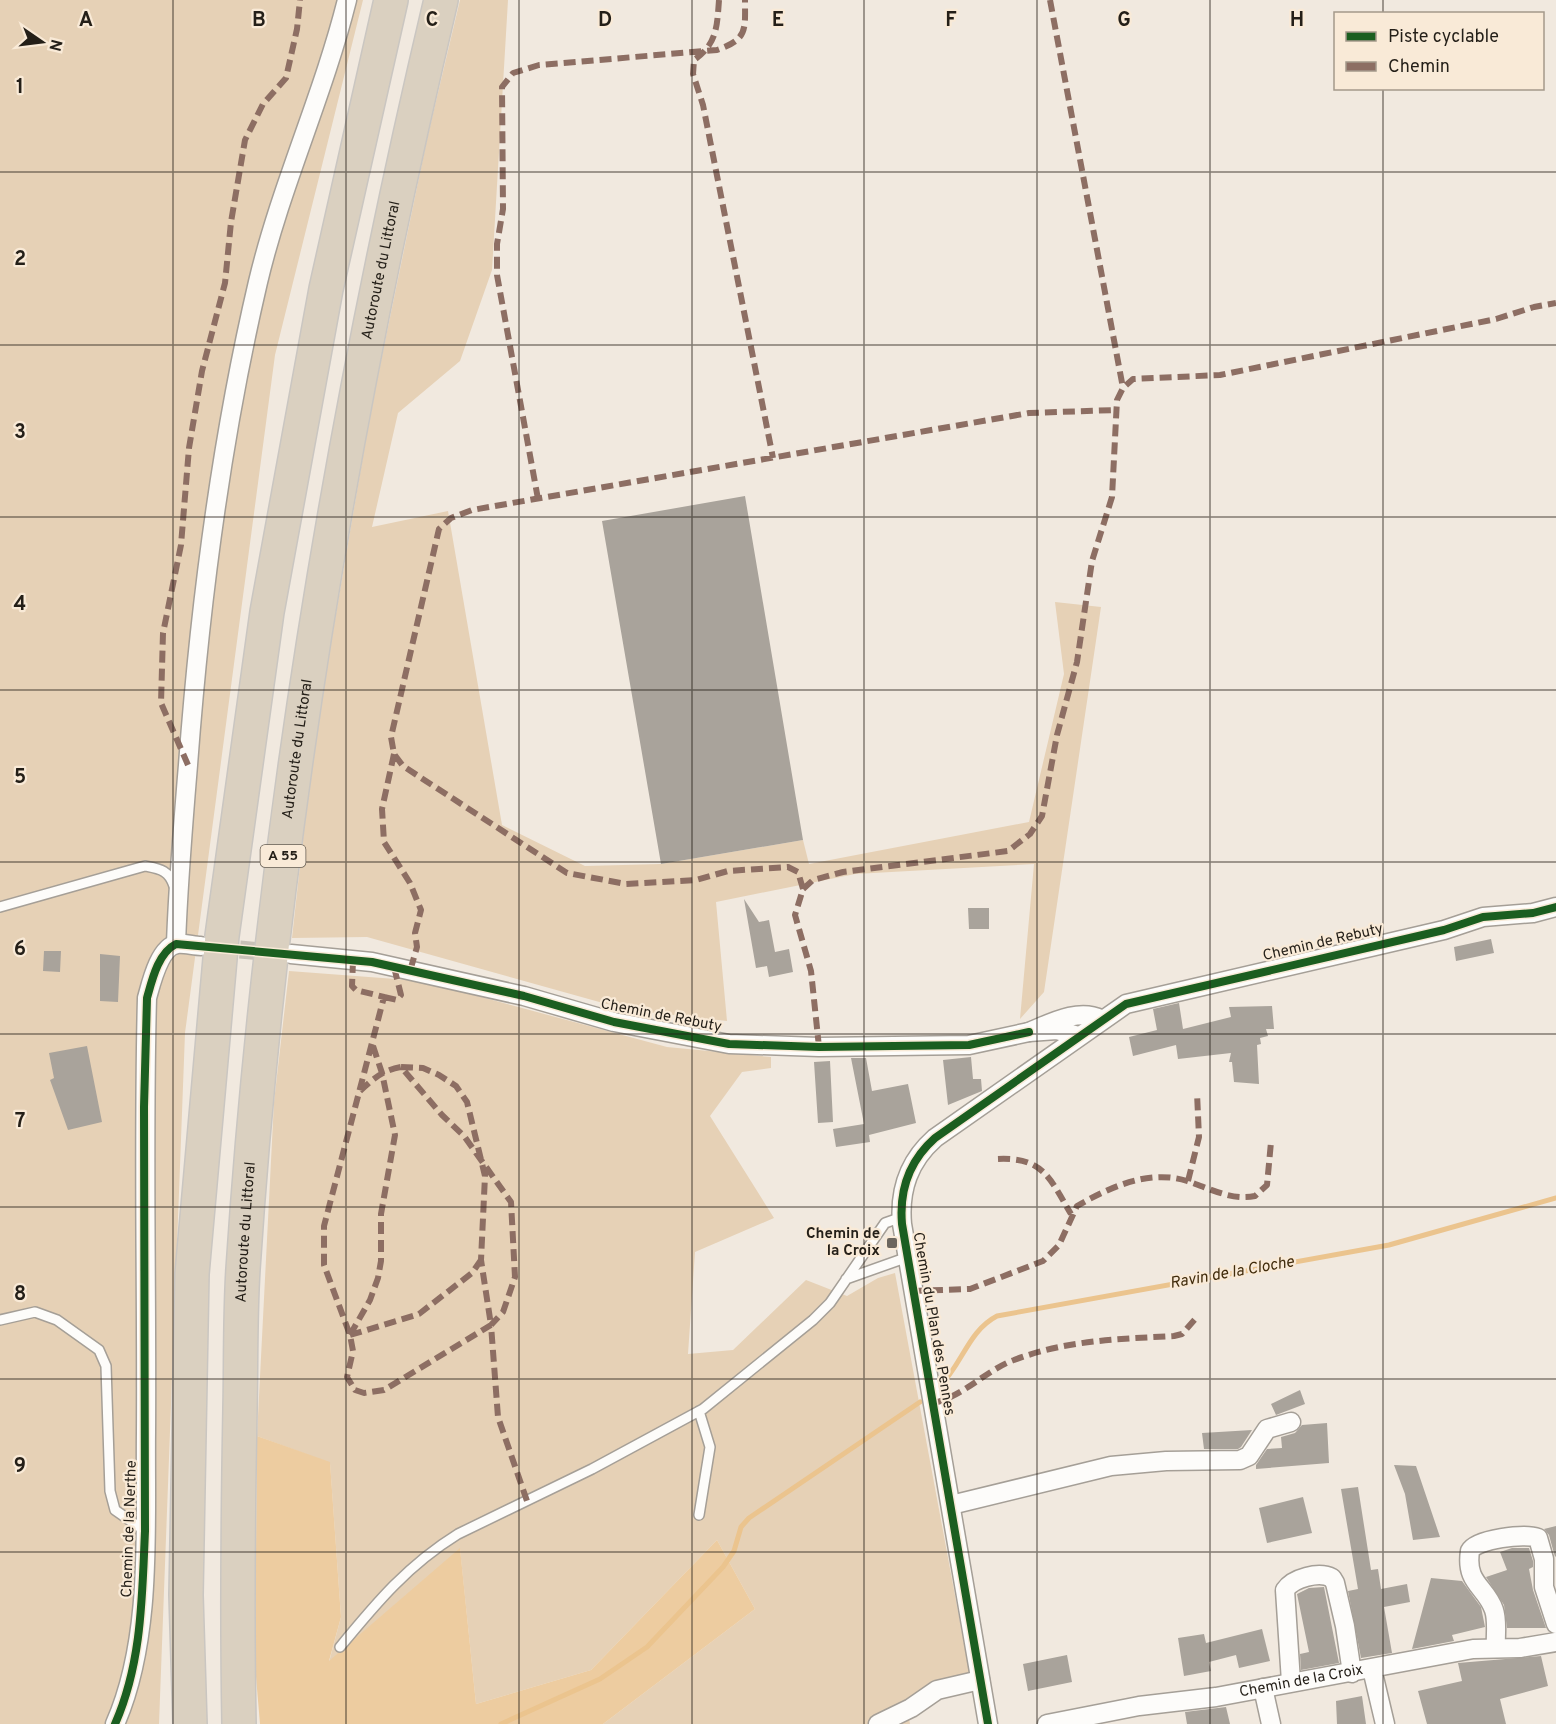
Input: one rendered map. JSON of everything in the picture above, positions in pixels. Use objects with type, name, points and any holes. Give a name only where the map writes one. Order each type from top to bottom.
[{"type":"highway","points":[[190,1724],[186,1595],[192,1274],[222,936],[267,612],[326,289],[391,0]]},
{"type":"highway","name":"Autoroute du Littoral","points":[[239,1724],[237,1591],[243,1273],[270,946],[315,624],[375,297],[441,0]]},
{"type":"street","points":[[201,946],[176,944],[178,897],[198,634],[229,430],[258,283],[276,213],[333,54],[347,0]]},
{"type":"street","name":"Chemin de Rebuty","points":[[1029,1032],[1068,1017],[1089,1015],[1101,1019],[1134,1001],[1444,930],[1483,917],[1533,913],[1556,907]]},
{"type":"street","name":"Chemin de la Nerthe","points":[[115,1724],[129,1689],[137,1652],[145,1531],[144,1107],[147,998],[162,958],[168,949],[176,944]]},
{"type":"street","name":"Chemin de Rebuty","points":[[291,954],[372,962],[524,996],[614,1022],[729,1044],[819,1047],[969,1045],[1029,1032],[1057,1030],[1078,1036]]},
{"type":"street","name":"Chemin du Plan des Pennes","points":[[988,1724],[908,1257],[902,1217],[904,1183],[918,1154],[926,1146],[1101,1019]]},
{"type":"street","points":[[951,1505],[1111,1466],[1166,1461],[1240,1460],[1249,1456],[1267,1429],[1291,1422]]},
{"type":"street","points":[[1496,1648],[1495,1613],[1477,1586],[1470,1569],[1470,1551],[1478,1543],[1526,1536],[1538,1539],[1544,1559],[1544,1587],[1556,1624]]},
{"type":"street","points":[[1291,1682],[1285,1590],[1294,1581],[1321,1575],[1332,1578],[1335,1583],[1345,1626],[1352,1673]]},
{"type":"street","name":"Chemin de la Croix","points":[[1047,1724],[1139,1706],[1216,1697],[1473,1649],[1520,1648],[1556,1642]]},
{"type":"street","points":[[1372,1669],[1385,1724]]},
{"type":"street","points":[[878,1724],[910,1708],[937,1690],[980,1680]]},
{"type":"street","points":[[1263,1688],[1271,1724]]},
{"type":"lane","points":[[0,907],[145,866],[165,870],[171,876],[178,897]]},
{"type":"lane","points":[[340,1647],[410,1567],[436,1547],[655,1437],[699,1412],[813,1320],[846,1280],[885,1223],[902,1217]]},
{"type":"lane","points":[[846,1280],[908,1257]]},
{"type":"lane","points":[[0,1320],[35,1312],[57,1320],[99,1350],[106,1366],[110,1491],[115,1510],[145,1531]]},
{"type":"lane","points":[[699,1412],[710,1447],[699,1515]]},
{"type":"shaded area","points":[[0,0],[363,0],[275,355],[185,1033],[159,1724],[0,1724]]},
{"type":"shaded area","points":[[460,0],[508,0],[492,270],[460,361],[398,413],[372,527],[448,511],[502,825],[585,866],[661,864],[803,840],[809,864],[1029,822],[1064,674],[1055,602],[1101,607],[1044,992],[1020,1019],[1034,864],[855,874],[716,902],[727,1021],[628,1010],[367,937],[292,938],[313,748],[371,409],[427,139]]},
{"type":"shaded area","points":[[289,971],[422,981],[667,1047],[771,1057],[771,1068],[742,1072],[710,1116],[774,1218],[695,1252],[688,1354],[733,1350],[806,1280],[847,1296],[878,1278],[895,1273],[970,1676],[906,1701],[910,1724],[603,1724],[755,1609],[717,1540],[591,1670],[476,1704],[460,1549],[329,1662],[341,1617],[330,1463],[257,1436],[274,1102]]},
{"type":"shaded area","points":[[257,1436],[330,1462],[341,1617],[329,1661],[460,1548],[476,1704],[591,1670],[717,1540],[755,1609],[603,1724],[260,1724],[255,1665]]},
{"type":"building","points":[[745,496],[803,840],[661,864],[602,521]]},
{"type":"building","points":[[744,899],[759,922],[769,920],[775,952],[789,949],[793,972],[769,977],[767,966],[756,968]]},
{"type":"building","points":[[968,908],[989,908],[989,929],[969,929]]},
{"type":"building","points":[[1491,939],[1494,953],[1456,961],[1454,947]]},
{"type":"building","points":[[44,951],[61,951],[60,972],[43,971]]},
{"type":"building","points":[[100,954],[120,956],[118,1002],[100,1001]]},
{"type":"building","points":[[1179,1003],[1183,1029],[1231,1017],[1229,1007],[1272,1006],[1274,1029],[1266,1029],[1268,1036],[1260,1038],[1261,1044],[1257,1045],[1259,1084],[1234,1082],[1232,1062],[1229,1062],[1231,1053],[1178,1059],[1176,1045],[1133,1056],[1129,1037],[1157,1030],[1153,1009]]},
{"type":"building","points":[[87,1046],[102,1122],[68,1130],[50,1080],[54,1078],[49,1053]]},
{"type":"building","points":[[971,1057],[973,1079],[981,1079],[982,1091],[948,1105],[943,1060]]},
{"type":"building","points":[[851,1058],[866,1058],[872,1091],[908,1084],[916,1123],[869,1135],[870,1142],[836,1147],[833,1129],[864,1124]]},
{"type":"building","points":[[830,1061],[833,1122],[818,1123],[814,1062]]},
{"type":"building","points":[[1300,1390],[1305,1404],[1276,1415],[1271,1404]]},
{"type":"building","points":[[1327,1423],[1329,1463],[1256,1469],[1256,1465],[1267,1449],[1282,1448],[1281,1437],[1295,1433],[1302,1425]]},
{"type":"building","points":[[1252,1430],[1238,1449],[1204,1449],[1202,1433]]},
{"type":"building","points":[[1394,1465],[1416,1466],[1440,1537],[1413,1540],[1405,1494]]},
{"type":"building","points":[[1358,1487],[1371,1570],[1378,1569],[1381,1589],[1407,1584],[1410,1602],[1384,1607],[1392,1653],[1361,1658],[1348,1591],[1358,1589],[1341,1489]]},
{"type":"building","points":[[1303,1497],[1312,1533],[1267,1543],[1259,1508]]},
{"type":"building","points":[[1556,1526],[1555,1557],[1549,1535],[1544,1529]]},
{"type":"building","points":[[1512,1548],[1529,1548],[1533,1561],[1533,1567],[1529,1569],[1533,1590],[1546,1628],[1507,1628],[1504,1605],[1486,1577],[1507,1570],[1500,1552]]},
{"type":"building","points":[[1431,1578],[1462,1581],[1481,1607],[1485,1627],[1452,1635],[1454,1641],[1412,1649]]},
{"type":"building","points":[[1324,1587],[1339,1663],[1301,1670],[1300,1654],[1309,1652],[1297,1594],[1309,1588]]},
{"type":"building","points":[[1262,1629],[1270,1661],[1239,1668],[1236,1655],[1209,1662],[1211,1671],[1184,1676],[1178,1638],[1204,1634],[1206,1643]]},
{"type":"building","points":[[1067,1655],[1072,1682],[1028,1691],[1023,1664]]},
{"type":"building","points":[[1541,1656],[1548,1686],[1500,1699],[1506,1724],[1427,1724],[1418,1691],[1462,1681],[1458,1663]]},
{"type":"building","points":[[1362,1696],[1366,1724],[1337,1724],[1336,1701]]},
{"type":"building","points":[[1226,1707],[1230,1724],[1187,1724],[1185,1712]]},
{"type":"waterway","name":"Ravin de la Cloche","points":[[939,1387],[954,1369],[979,1330],[997,1316],[1389,1245],[1556,1198]]},
{"type":"waterway","name":"Ravin de la Cloche","points":[[501,1724],[600,1679],[647,1647],[723,1567],[734,1551],[741,1527],[749,1518],[920,1402]]},
{"type":"tunnel","points":[[213,947],[278,953]]},
{"type":"marked path","points":[[188,765],[161,703],[163,633],[181,545],[189,448],[202,371],[225,283],[231,222],[245,140],[263,104],[286,78],[297,29],[300,0]]},
{"type":"marked path","points":[[719,0],[714,34],[707,48],[694,60],[693,74],[703,105],[773,458]]},
{"type":"marked path","points":[[538,499],[497,275],[497,244],[503,209],[502,87],[513,73],[539,65],[717,50],[734,42],[743,32],[745,0]]},
{"type":"marked path","points":[[1050,0],[1123,388]]},
{"type":"marked path","points":[[819,1047],[811,971],[795,915],[803,889],[813,880],[843,872],[1008,851],[1030,834],[1042,816],[1057,735],[1077,662],[1092,561],[1112,497],[1117,400],[1123,388],[1133,379],[1220,375],[1496,319],[1534,307],[1556,303]]},
{"type":"marked path","points":[[803,889],[798,872],[788,867],[728,871],[696,880],[626,884],[567,873],[403,766],[394,754],[391,737],[439,529],[451,518],[472,510],[1029,413],[1117,410]]},
{"type":"marked path","points":[[394,754],[382,809],[384,842],[410,883],[421,910],[415,933],[417,947],[410,971]]},
{"type":"marked path","points":[[353,961],[352,986],[356,990],[384,997],[324,1226],[324,1265],[350,1335],[353,1351],[347,1377],[355,1390],[364,1393],[384,1390],[491,1325],[498,1417],[527,1501]]},
{"type":"marked path","points":[[384,997],[397,1000],[401,995],[394,967]]},
{"type":"marked path","points":[[350,1335],[370,1300],[378,1278],[381,1261],[381,1214],[395,1135],[382,1073],[372,1043]]},
{"type":"marked path","points":[[401,1067],[423,1068],[439,1075],[456,1086],[467,1102],[485,1176],[481,1260],[491,1325]]},
{"type":"marked path","points":[[360,1091],[389,1070],[401,1067],[442,1115],[464,1136],[511,1202],[515,1277],[503,1312],[491,1325]]},
{"type":"marked path","points":[[1188,1181],[1199,1137],[1197,1093]]},
{"type":"marked path","points":[[913,1291],[970,1289],[1043,1261],[1059,1245],[1077,1206],[1103,1192],[1130,1182],[1158,1177],[1173,1178],[1237,1197],[1255,1196],[1267,1185],[1271,1142]]},
{"type":"marked path","points":[[998,1159],[1013,1159],[1036,1166],[1051,1181],[1071,1214]]},
{"type":"marked path","points":[[350,1335],[419,1314],[472,1273],[481,1260]]},
{"type":"marked path","points":[[933,1403],[954,1395],[1004,1364],[1034,1353],[1073,1344],[1174,1336],[1182,1334],[1196,1318]]},
{"type":"cycle path","points":[[988,1724],[902,1224],[904,1187],[918,1156],[935,1138],[1126,1004],[1444,930],[1483,917],[1533,913],[1556,907]]},
{"type":"cycle path","points":[[115,1724],[124,1701],[136,1654],[144,1556],[144,1107],[147,998],[160,960],[170,948],[176,944],[372,962],[524,996],[614,1022],[729,1044],[819,1047],[969,1045],[1029,1032]]},
{"type":"place","name":"Chemin de la Croix","points":[[892,1243]]}]
